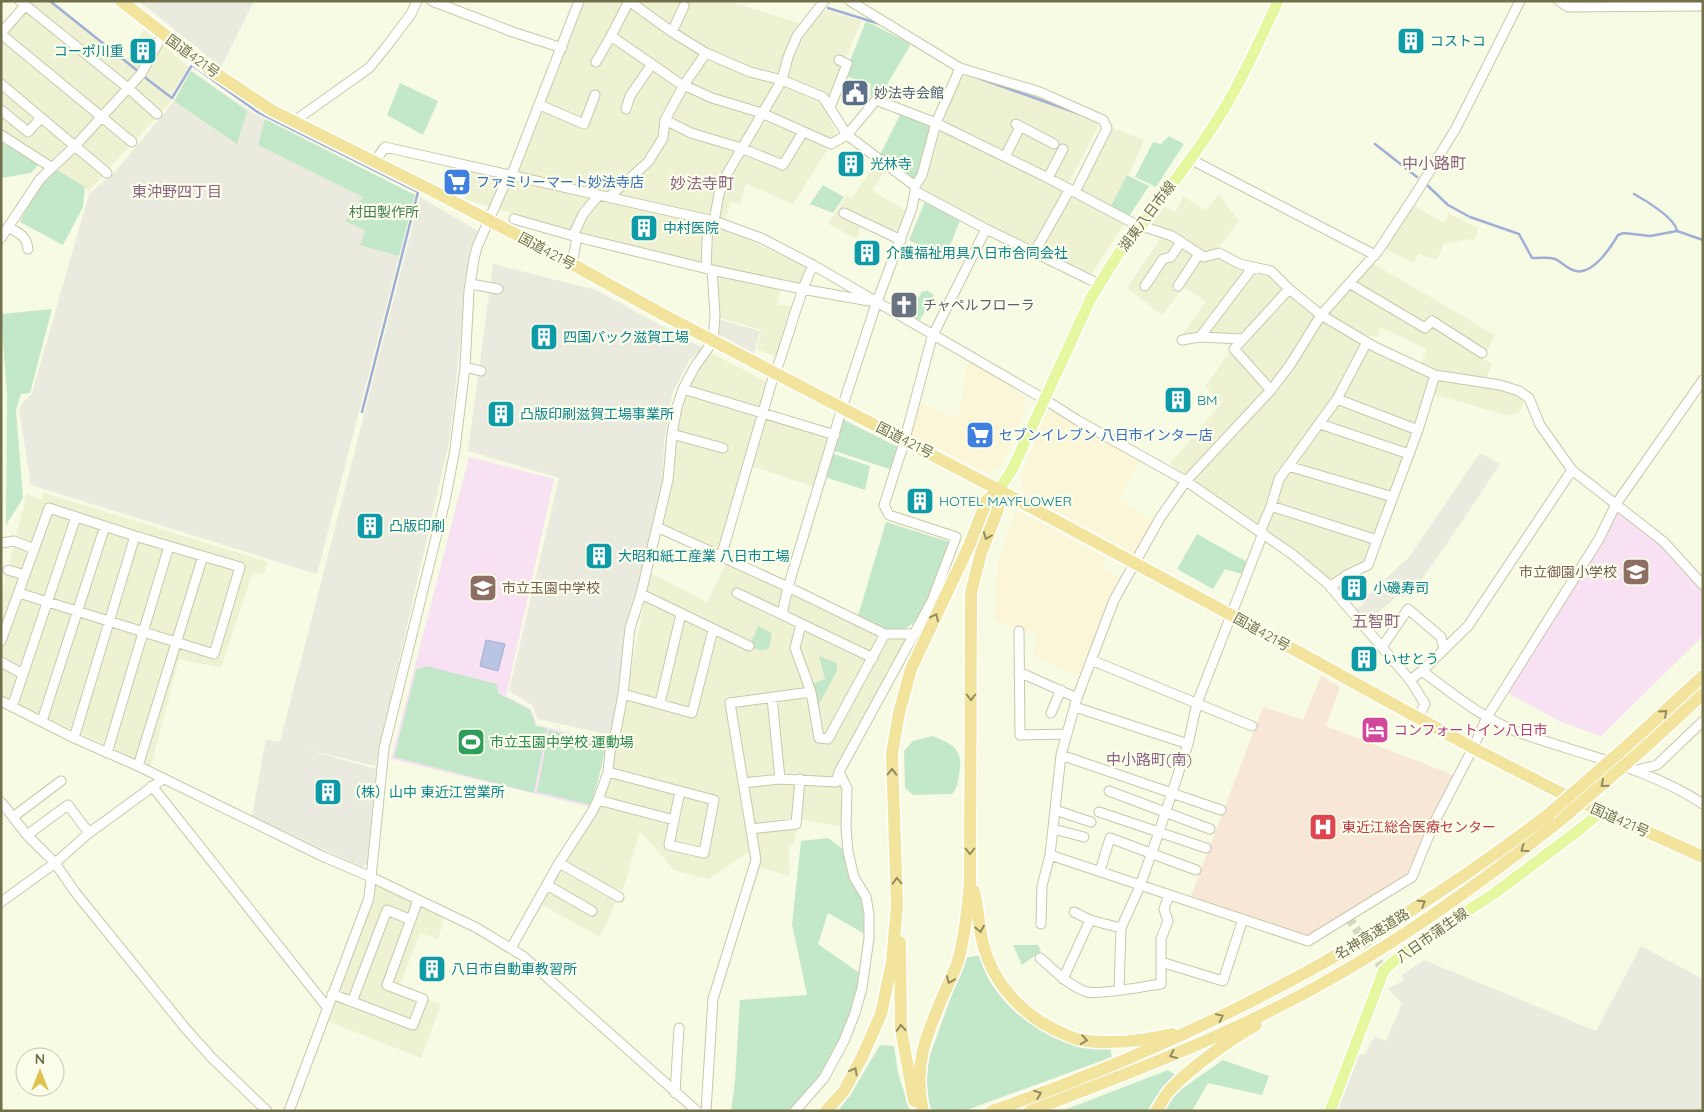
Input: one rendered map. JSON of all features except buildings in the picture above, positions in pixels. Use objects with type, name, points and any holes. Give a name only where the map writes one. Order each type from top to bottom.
[{"type":"highway","name":"国道421号","points":[[121,1],[163,34],[262,104],[489,220],[775,373],[905,440],[1231,614],[1473,748],[1559,792],[1703,857]]},
{"type":"highway","points":[[919,1110],[920,1059],[926,1034],[958,962],[967,919],[970,881],[972,594],[981,553],[998,509],[999,490]]},
{"type":"highway","points":[[919,1110],[900,1029],[901,962],[892,754],[899,713],[911,670],[987,500],[999,490]]},
{"type":"highway","name":"名神高速道路","points":[[992,1111],[1149,1051],[1196,1029],[1327,962],[1397,920],[1464,876],[1550,812],[1628,745],[1703,676]]},
{"type":"highway","name":"名神高速道路","points":[[1030,1111],[1152,1064],[1221,1034],[1335,976],[1404,934],[1562,819],[1640,752],[1703,694]]},
{"type":"highway","points":[[970,881],[975,893],[984,948],[1006,990],[1025,1012],[1050,1028],[1079,1040],[1110,1043],[1142,1040],[1196,1029]]},
{"type":"highway","points":[[826,1111],[844,1091],[881,1014],[892,962],[898,906]]},
{"type":"highway","points":[[1156,1111],[1169,1091],[1221,1047],[1338,980],[1404,934]]},
{"type":"main road","name":"湖東八日市線","points":[[999,490],[1013,468],[1091,298],[1130,235],[1141,226],[1190,159],[1226,104],[1248,65],[1278,1]]},
{"type":"main road","name":"八日市蒲生線","points":[[1330,1111],[1384,970],[1406,952],[1495,893],[1602,811]]},
{"type":"street","points":[[300,123],[300,117],[369,68],[411,14],[417,1]]},
{"type":"street","points":[[432,1],[505,29],[562,48]]},
{"type":"street","points":[[289,1111],[369,898],[384,748],[456,450],[471,284],[477,247],[507,179],[512,174],[579,1]]},
{"type":"street","points":[[596,62],[629,1],[672,32],[706,53],[750,72],[782,80],[822,97],[847,135],[915,189],[986,229],[1099,284]]},
{"type":"street","points":[[511,948],[559,863],[598,800],[608,772],[610,752],[616,731],[622,694],[630,628],[642,594],[668,480],[672,434],[677,407],[694,368],[713,340],[715,315],[709,269],[711,220],[719,194],[724,179],[741,148],[782,80],[788,57],[798,36],[824,1]]},
{"type":"street","points":[[850,1],[960,68],[1040,92],[1103,120],[1107,128],[1034,252]]},
{"type":"street","points":[[1041,924],[1042,886],[1050,855],[1061,754],[1076,702],[1114,600],[1160,518],[1186,481],[1271,390],[1321,315],[1375,255],[1418,192],[1456,128],[1520,1]]},
{"type":"street","points":[[1559,1],[1568,7],[1703,6]]},
{"type":"street","points":[[132,142],[1,34],[22,4],[128,88],[157,114]]},
{"type":"street","points":[[672,32],[684,6]]},
{"type":"street","points":[[1,238],[40,179],[75,146],[141,74],[163,34]]},
{"type":"street","points":[[611,36],[684,85],[712,98],[762,113],[831,144],[847,135],[876,100],[936,123],[1141,226],[1172,236],[1204,257],[1219,253],[1240,264],[1271,271],[1321,315],[1367,342],[1435,374],[1519,391],[1529,398],[1540,425],[1572,470],[1664,542],[1703,585]]},
{"type":"street","points":[[572,264],[575,236],[583,214],[648,162],[663,138],[666,120],[684,85],[706,53]]},
{"type":"street","points":[[830,108],[846,64],[839,60]]},
{"type":"street","points":[[626,109],[630,96],[652,64]]},
{"type":"street","points":[[782,614],[788,587],[842,408],[877,303],[912,208],[915,189],[922,175],[936,123],[960,68]]},
{"type":"street","points":[[1,84],[107,173]]},
{"type":"street","points":[[540,105],[584,124],[595,95]]},
{"type":"street","points":[[1,110],[28,132],[41,118]]},
{"type":"street","points":[[666,120],[691,133],[741,148],[783,165],[803,132]]},
{"type":"street","points":[[1006,158],[1018,126],[1054,144]]},
{"type":"street","points":[[1,135],[52,167]]},
{"type":"street","points":[[375,161],[385,146],[711,220],[761,238],[813,265],[1186,481],[1292,554],[1330,586],[1354,617],[1410,680],[1425,704],[1418,717]]},
{"type":"street","points":[[1048,178],[1063,149]]},
{"type":"street","points":[[1190,159],[1375,255]]},
{"type":"street","points":[[844,213],[900,240]]},
{"type":"street","points":[[514,219],[709,269],[877,303]]},
{"type":"street","points":[[8,227],[26,240],[28,249]]},
{"type":"street","points":[[743,783],[780,779],[836,782],[839,772],[932,602],[956,537],[889,515],[884,505],[905,440],[934,335],[986,229]]},
{"type":"street","points":[[1145,286],[1164,259],[1171,257],[1181,242]]},
{"type":"street","points":[[1178,286],[1199,254]]},
{"type":"street","points":[[720,557],[775,373],[802,289],[813,265]]},
{"type":"street","points":[[1200,337],[1253,267]]},
{"type":"street","points":[[833,295],[838,280]]},
{"type":"street","points":[[1349,282],[1425,328],[1432,321],[1482,353]]},
{"type":"street","points":[[471,284],[498,290]]},
{"type":"street","points":[[1271,390],[1234,349],[1289,288]]},
{"type":"street","points":[[1182,340],[1200,337],[1243,339]]},
{"type":"street","points":[[1119,990],[1121,928],[1140,886],[1188,744],[1197,703],[1262,532],[1279,479],[1337,399],[1367,342]]},
{"type":"street","points":[[465,367],[481,371]]},
{"type":"street","points":[[1330,586],[1368,565],[1418,430],[1435,374]]},
{"type":"street","points":[[1050,855],[1308,941],[1412,877],[1434,823],[1487,717],[1599,539],[1616,504],[1703,380]]},
{"type":"street","points":[[683,390],[763,412],[835,435]]},
{"type":"street","points":[[1337,399],[1418,430]]},
{"type":"street","points":[[1320,424],[1409,454]]},
{"type":"street","points":[[672,434],[723,448]]},
{"type":"street","points":[[1288,466],[1392,497]]},
{"type":"street","points":[[1410,680],[1422,672],[1468,626],[1572,470]]},
{"type":"street","points":[[1271,506],[1377,540]]},
{"type":"street","points":[[1,641],[48,508],[240,567],[214,654],[19,593]]},
{"type":"street","points":[[12,707],[76,517]]},
{"type":"street","points":[[42,721],[105,526]]},
{"type":"street","points":[[657,527],[885,634],[914,634]]},
{"type":"street","points":[[74,738],[135,536]]},
{"type":"street","points":[[1,543],[14,542],[34,549]]},
{"type":"street","points":[[107,753],[169,546]]},
{"type":"street","points":[[138,766],[203,556]]},
{"type":"street","points":[[8,570],[25,575]]},
{"type":"street","points":[[737,593],[873,658]]},
{"type":"street","points":[[642,594],[749,646]]},
{"type":"street","points":[[1382,647],[1408,609],[1441,637],[1444,649]]},
{"type":"street","points":[[660,703],[681,614]]},
{"type":"street","points":[[801,624],[795,648],[812,692],[819,738],[828,739],[885,634]]},
{"type":"street","points":[[622,694],[692,713],[713,630]]},
{"type":"street","points":[[1019,631],[1020,735],[1067,734]]},
{"type":"street","points":[[1091,660],[1252,726]]},
{"type":"street","points":[[1,662],[23,674]]},
{"type":"street","points":[[1019,672],[1061,690],[1076,702],[1188,744]]},
{"type":"street","points":[[1422,672],[1487,717],[1517,732],[1637,770],[1703,803]]},
{"type":"street","points":[[1051,713],[1061,690]]},
{"type":"street","points":[[706,1111],[713,1000],[756,860],[730,703],[812,692]]},
{"type":"street","points":[[772,698],[780,779]]},
{"type":"street","points":[[1,701],[74,738],[138,766],[322,856],[371,877],[477,928],[511,948],[697,1111]]},
{"type":"street","points":[[1637,770],[1657,765],[1703,721]]},
{"type":"street","points":[[1061,754],[1221,810]]},
{"type":"street","points":[[608,772],[680,791],[714,800],[704,853],[669,845],[680,791]]},
{"type":"street","points":[[795,1111],[824,1078],[844,1041],[856,1013],[862,988],[869,938],[869,914],[866,898],[854,877],[848,852],[846,827],[847,788],[839,772]]},
{"type":"street","points":[[1,902],[55,863],[89,833],[163,778]]},
{"type":"street","points":[[751,829],[796,824],[800,779]]},
{"type":"street","points":[[12,817],[61,781]]},
{"type":"street","points":[[152,786],[327,1007]]},
{"type":"street","points":[[1109,791],[1210,829]]},
{"type":"street","points":[[598,800],[674,820]]},
{"type":"street","points":[[1,802],[27,835],[55,863],[186,1029],[212,1058],[267,1111]]},
{"type":"street","points":[[27,835],[68,805],[89,833]]},
{"type":"street","points":[[1055,810],[1091,822]]},
{"type":"street","points":[[1099,812],[1206,848]]},
{"type":"street","points":[[1052,829],[1084,837]]},
{"type":"street","points":[[1100,871],[1110,838],[1196,870]]},
{"type":"street","points":[[559,863],[619,898]]},
{"type":"street","points":[[547,884],[592,911]]},
{"type":"street","points":[[1040,958],[1063,978],[1088,992],[1160,984],[1160,939],[1168,920],[1164,909],[1169,895]]},
{"type":"street","points":[[332,994],[413,1025],[423,999],[387,985],[418,900]]},
{"type":"street","points":[[352,1002],[387,910],[410,920]]},
{"type":"street","points":[[1074,912],[1090,920],[1121,928]]},
{"type":"street","points":[[1160,962],[1223,981],[1243,919]]},
{"type":"street","points":[[1063,978],[1090,920]]},
{"type":"street","points":[[675,1093],[679,1028]]},
{"type":"shaded area","points":[[32,1],[49,1],[126,60],[144,29],[189,67],[169,98],[172,100],[89,191],[1,132],[1,36]]},
{"type":"shaded area","points":[[139,1],[254,1],[221,67]]},
{"type":"shaded area","points":[[581,1],[728,1],[802,24],[779,82],[736,152],[712,218],[515,173]]},
{"type":"shaded area","points":[[822,9],[862,21],[830,94],[821,101],[837,135],[793,204],[746,184],[740,204],[731,202],[725,221],[717,218],[726,178],[785,78],[799,37]]},
{"type":"shaded area","points":[[191,71],[258,116],[415,195],[317,574],[31,485],[19,411],[22,403],[32,393],[89,194],[115,172],[174,101]]},
{"type":"shaded area","points":[[960,74],[1038,95],[1096,121],[1098,128],[1033,248],[918,190],[938,128]]},
{"type":"shaded area","points":[[1110,127],[1144,140],[1111,216],[1124,224],[1090,276],[1037,252]]},
{"type":"shaded area","points":[[874,166],[884,172],[872,190],[906,211],[898,235],[862,218],[857,239],[828,224],[847,196],[851,199]]},
{"type":"shaded area","points":[[473,170],[593,198],[572,232],[464,199]]},
{"type":"shaded area","points":[[1219,194],[1239,221],[1217,249],[1236,259],[1265,267],[1317,317],[1289,362],[1267,391],[1187,475],[1170,464],[1222,402],[1205,387],[1240,337],[1182,335],[1206,302],[1184,287],[1162,315],[1127,288],[1163,235],[1145,231],[1162,204],[1175,213],[1183,197],[1206,210]]},
{"type":"shaded area","points":[[420,197],[478,231],[470,249],[450,438],[375,766],[304,749],[376,769],[367,864],[362,867],[252,816],[266,739],[280,742]]},
{"type":"shaded area","points":[[599,199],[710,225],[749,240],[806,267],[802,285],[576,235],[584,216]]},
{"type":"shaded area","points":[[1409,202],[1444,223],[1448,213],[1478,228],[1475,239],[1444,243],[1437,260],[1418,254],[1414,263],[1383,248]]},
{"type":"shaded area","points":[[1372,263],[1495,335],[1483,359],[1492,364],[1485,381],[1438,371],[1421,363],[1427,349],[1380,327],[1378,337],[1359,334],[1325,314]]},
{"type":"shaded area","points":[[493,264],[596,290],[704,349],[690,359],[672,394],[664,443],[662,487],[638,589],[626,624],[620,692],[609,735],[538,719],[532,705],[509,691],[559,478],[468,451]]},
{"type":"shaded area","points":[[714,273],[781,288],[777,305],[792,307],[778,357],[757,349],[761,330],[718,317]]},
{"type":"shaded area","points":[[717,319],[760,331],[754,354],[716,333]]},
{"type":"shaded area","points":[[1322,319],[1432,377],[1365,563],[1330,580],[1191,480],[1272,392]]},
{"type":"shaded area","points":[[709,352],[767,382],[761,416],[830,436],[815,487],[745,464],[718,553],[659,525],[680,406],[687,387]]},
{"type":"shaded area","points":[[968,360],[1022,394],[1027,407],[1001,465],[987,473],[906,433],[916,400],[958,419]]},
{"type":"shaded area","points":[[1438,377],[1518,393],[1524,399],[1520,412],[1509,416],[1433,394]]},
{"type":"shaded area","points":[[1054,410],[1141,457],[1119,500],[1156,523],[1138,556],[1024,493],[1021,477],[1045,415]]},
{"type":"shaded area","points":[[1480,453],[1500,464],[1461,523],[1420,582],[1403,598],[1400,594],[1365,624],[1354,611],[1363,604],[1362,601],[1409,557]]},
{"type":"shaded area","name":"市立玉園中学校","points":[[469,457],[554,479],[506,696],[531,709],[537,725],[607,741],[590,807],[391,759]]},
{"type":"shaded area","points":[[44,493],[268,562],[264,574],[253,572],[221,668],[179,659],[150,769],[136,759],[1,696],[1,595],[27,494],[41,500]]},
{"type":"shaded area","points":[[1016,510],[1106,558],[1101,567],[1121,578],[1109,596],[1087,657],[1076,675],[1033,656],[1038,635],[995,621],[996,581],[999,559]]},
{"type":"shaded area","points":[[1618,511],[1660,542],[1703,589],[1703,636],[1601,736],[1559,721],[1506,692]]},
{"type":"shaded area","points":[[726,563],[881,637],[908,636],[831,779],[800,776],[738,780],[752,850],[708,879],[674,870],[640,831],[623,890],[604,885],[562,862],[597,812],[614,755],[650,573],[707,602]]},
{"type":"shaded area","name":"東近江総合医療センター","points":[[1321,676],[1340,687],[1326,726],[1454,775],[1405,878],[1304,938],[1191,896],[1263,707],[1303,720]]},
{"type":"shaded area","points":[[779,782],[841,783],[845,791],[843,827],[799,819],[794,844],[788,845],[790,876],[758,867],[746,786]]},
{"type":"shaded area","points":[[559,870],[616,902],[600,937],[539,903]]},
{"type":"shaded area","points":[[374,881],[445,915],[438,939],[420,933],[399,987],[441,1005],[421,1058],[325,1020]]},
{"type":"shaded area","points":[[1641,946],[1703,979],[1703,1111],[1329,1111],[1351,1051],[1364,1055],[1375,1036],[1386,1041],[1402,1003],[1388,989],[1404,980],[1402,975],[1424,960],[1596,1031]]},
{"type":"green space","points":[[866,21],[911,44],[879,98],[870,96],[871,84],[844,76]]},
{"type":"green space","points":[[191,71],[247,111],[237,144],[174,101]]},
{"type":"green space","points":[[400,83],[438,101],[423,135],[387,115]]},
{"type":"green space","points":[[901,113],[932,125],[917,177],[911,179],[879,157]]},
{"type":"green space","name":"村田製作所","points":[[265,119],[415,195],[399,256],[360,245],[365,230],[345,221],[363,197],[258,145]]},
{"type":"green space","points":[[1169,136],[1184,144],[1156,187],[1135,177],[1153,142],[1161,144]]},
{"type":"green space","points":[[1,143],[11,146],[38,165],[31,173],[1,178]]},
{"type":"green space","points":[[54,168],[85,187],[83,207],[63,245],[20,222],[41,180]]},
{"type":"green space","points":[[1127,175],[1149,186],[1128,218],[1110,208]]},
{"type":"green space","points":[[823,185],[844,197],[833,213],[810,204]]},
{"type":"green space","points":[[926,199],[961,218],[945,258],[909,240]]},
{"type":"green space","points":[[926,290],[934,295],[920,320],[913,317],[918,307],[915,305],[922,291],[925,292]]},
{"type":"green space","points":[[52,309],[30,393],[21,394],[16,410],[23,498],[6,525],[7,395],[1,314]]},
{"type":"green space","points":[[842,419],[898,447],[892,470],[832,450]]},
{"type":"green space","points":[[831,453],[870,466],[865,490],[825,477]]},
{"type":"green space","points":[[886,522],[950,542],[926,609],[909,626],[894,631],[878,626],[858,616]]},
{"type":"green space","points":[[1197,534],[1247,562],[1242,574],[1225,569],[1213,589],[1177,569]]},
{"type":"green space","points":[[758,626],[772,633],[769,649],[761,650],[749,647]]},
{"type":"green space","points":[[819,656],[837,663],[837,671],[817,708],[810,685],[825,679]]},
{"type":"green space","name":"市立玉園中学校 運動場","points":[[426,666],[497,684],[498,693],[530,710],[536,726],[547,728],[534,793],[394,757],[416,670]]},
{"type":"green space","points":[[549,730],[606,744],[591,805],[537,792]]},
{"type":"green space","points":[[932,736],[952,745],[956,749],[960,759],[957,785],[952,794],[913,795],[905,788],[904,751],[913,741]]},
{"type":"green space","points":[[828,838],[843,849],[846,867],[862,899],[865,934],[828,913],[818,944],[861,974],[860,984],[842,1040],[820,1078],[790,1111],[731,1111],[735,1081],[740,1000],[807,995],[792,924],[801,841]]},
{"type":"green space","points":[[1013,945],[1038,945],[1041,951],[1022,965]]},
{"type":"green space","points":[[980,955],[993,987],[1017,1013],[1047,1033],[1063,1040],[1083,1046],[1110,1048],[1112,1057],[964,1111],[931,1111],[925,1083],[930,1055],[965,958]]},
{"type":"green space","points":[[880,1045],[894,1046],[898,1073],[910,1111],[838,1111],[852,1092]]},
{"type":"green space","points":[[1223,1060],[1269,1076],[1262,1095],[1208,1083],[1192,1111],[1163,1111],[1173,1095]]},
{"type":"green space","points":[[1168,1070],[1175,1075],[1156,1100],[1151,1111],[1062,1111]]},
{"type":"water","points":[[486,640],[505,644],[498,671],[480,666]]},
{"type":"waterway","points":[[50,1],[139,72]]},
{"type":"waterway","points":[[828,8],[880,24]]},
{"type":"waterway","points":[[143,76],[172,98],[192,65],[259,113],[418,192],[362,412]]},
{"type":"waterway","points":[[981,79],[1077,113]]},
{"type":"waterway","points":[[1375,144],[1417,177]]},
{"type":"waterway","points":[[1427,185],[1448,205],[1470,217],[1519,234],[1532,258],[1555,259],[1576,271],[1589,269],[1595,265],[1618,235],[1624,233],[1650,236],[1677,231],[1703,240]]},
{"type":"waterway","points":[[1634,194],[1665,215],[1677,231]]},
{"type":"tunnel","points":[[1348,917],[1384,970]]},
{"type":"place","name":"コストコ","points":[[1411,41]]},
{"type":"place","name":"コーポ川重","points":[[143,51]]},
{"type":"place","name":"妙法寺会館","points":[[855,93]]},
{"type":"place","name":"光林寺","points":[[851,164]]},
{"type":"place","name":"ファミリーマート妙法寺店","points":[[457,182]]},
{"type":"place","name":"中村医院","points":[[644,228]]},
{"type":"place","name":"介護福祉用具八日市合同会社","points":[[867,253]]},
{"type":"place","name":"チャペルフローラ","points":[[904,305]]},
{"type":"place","name":"四国パック滋賀工場","points":[[544,337]]},
{"type":"place","name":"BM","points":[[1178,400]]},
{"type":"place","name":"凸版印刷滋賀工場事業所","points":[[501,414]]},
{"type":"place","name":"セブンイレブン 八日市インター店","points":[[980,435]]},
{"type":"place","name":"HOTEL MAYFLOWER","points":[[920,501]]},
{"type":"place","name":"凸版印刷","points":[[370,526]]},
{"type":"place","name":"大昭和紙工産業 八日市工場","points":[[599,556]]},
{"type":"place","name":"市立御園小学校","points":[[1636,572]]},
{"type":"place","name":"市立玉園中学校","points":[[483,588]]},
{"type":"place","name":"小磯寿司","points":[[1354,588]]},
{"type":"place","name":"いせとう","points":[[1364,659]]},
{"type":"place","name":"コンフォートイン八日市","points":[[1375,730]]},
{"type":"place","name":"市立玉園中学校 運動場","points":[[471,742]]},
{"type":"place","name":"（株）山中 東近江営業所","points":[[328,792]]},
{"type":"place","name":"東近江総合医療センター","points":[[1323,827]]},
{"type":"place","name":"八日市自動車教習所","points":[[432,969]]},
{"type":"district","name":"中小路町","points":[[1434,163]]},
{"type":"district","name":"妙法寺町","points":[[702,183]]},
{"type":"district","name":"東沖野四丁目","points":[[177,191]]},
{"type":"district","name":"五智町","points":[[1376,621]]},
{"type":"district","name":"中小路町(南)","points":[[1149,759]]}]
